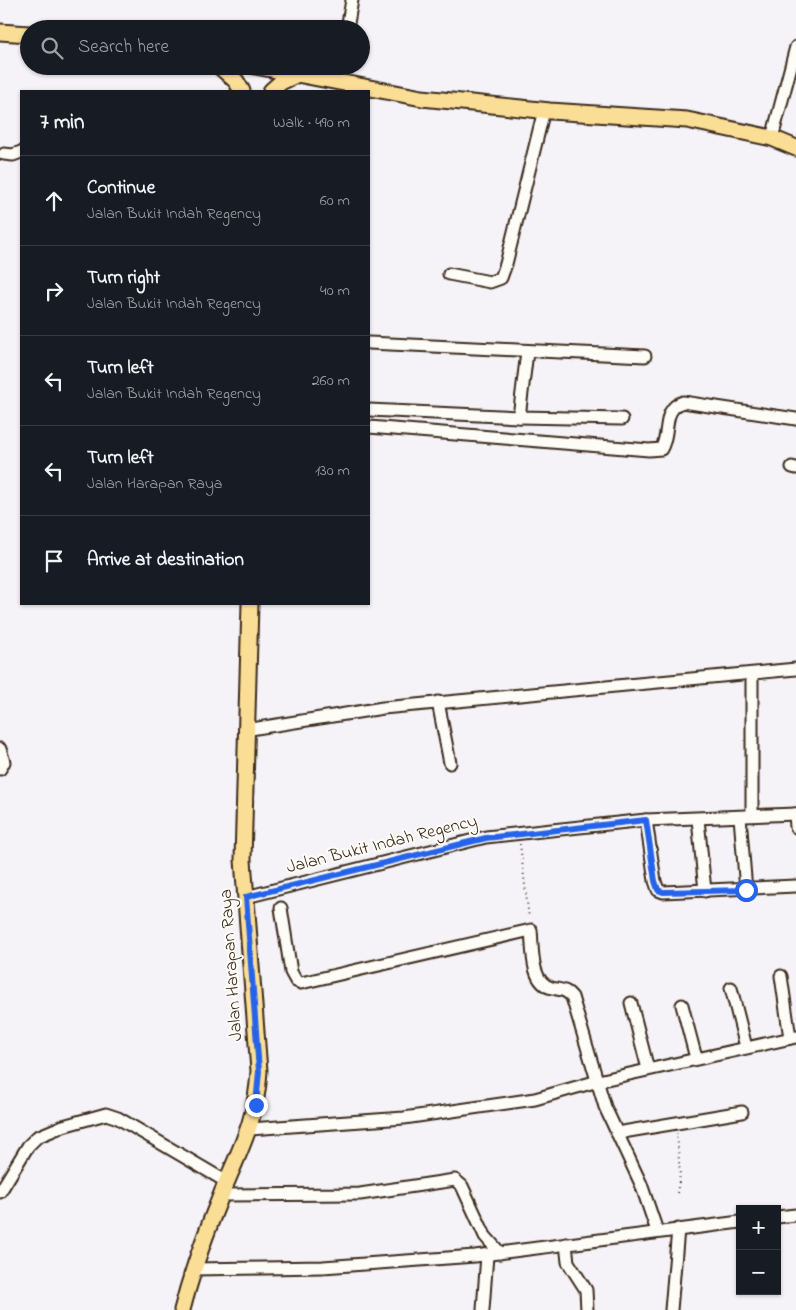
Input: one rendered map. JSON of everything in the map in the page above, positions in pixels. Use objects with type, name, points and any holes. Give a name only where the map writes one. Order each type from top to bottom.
[{"type":"main road","points":[[0,32],[20,33]]},
{"type":"main road","points":[[229,75],[241,90]]},
{"type":"main road","points":[[272,90],[281,82],[296,75]]},
{"type":"main road","points":[[303,75],[422,98],[544,110],[687,120],[772,138],[796,148]]},
{"type":"main road","name":"Jalan Harapan Raya","points":[[182,1310],[193,1269],[250,1129],[256,1105],[259,1071],[243,860],[245,730],[250,605]]},
{"type":"street","points":[[349,20],[352,0]]},
{"type":"street","points":[[772,138],[796,47]]},
{"type":"street","points":[[337,82],[338,75]]},
{"type":"street","points":[[449,274],[490,282],[501,278],[544,110]]},
{"type":"street","points":[[1,155],[13,155],[20,152]]},
{"type":"street","points":[[370,343],[527,352],[645,356]]},
{"type":"street","points":[[520,418],[527,352]]},
{"type":"street","points":[[370,427],[648,450],[661,448],[667,440],[667,420],[673,406],[683,402],[796,419]]},
{"type":"street","points":[[370,410],[520,418],[622,419]]},
{"type":"street","points":[[245,730],[362,711],[438,702],[796,669]]},
{"type":"street","points":[[752,674],[752,815]]},
{"type":"street","points":[[438,702],[450,763]]},
{"type":"street","points":[[0,749],[4,762],[0,769]]},
{"type":"street","name":"Jalan Bukit Indah Regency","points":[[246,897],[486,838],[646,820],[752,815],[795,814],[796,827]]},
{"type":"street","points":[[740,817],[746,890]]},
{"type":"street","points":[[698,819],[705,891]]},
{"type":"street","points":[[646,820],[658,890],[663,892],[746,890],[796,886]]},
{"type":"street","points":[[281,908],[291,972],[296,981],[301,982],[531,930],[539,981],[550,988],[569,993],[572,997],[605,1107],[640,1184],[657,1231]]},
{"type":"street","points":[[250,1129],[404,1118],[535,1099],[598,1081],[793,1038],[781,976]]},
{"type":"street","points":[[731,988],[746,1048]]},
{"type":"street","points":[[631,1003],[648,1070]]},
{"type":"street","points":[[682,1005],[696,1058]]},
{"type":"street","points":[[617,1133],[742,1112]]},
{"type":"street","points":[[0,1192],[28,1146],[37,1137],[63,1126],[106,1114],[118,1118],[224,1189],[360,1194],[455,1180],[462,1186],[485,1236],[500,1253]]},
{"type":"street","points":[[781,1217],[796,1215]]},
{"type":"street","points":[[193,1269],[323,1267],[487,1255],[657,1231],[736,1222]]},
{"type":"street","points":[[671,1310],[678,1229]]},
{"type":"street","points":[[566,1244],[568,1262],[586,1290],[587,1310]]},
{"type":"street","points":[[483,1310],[487,1255]]},
{"type":"path","points":[[518,834],[531,930]]},
{"type":"path","points":[[676,1124],[680,1175],[677,1193]]},
{"type":"route","points":[[256,1105],[259,1071],[253,1017],[246,897],[486,838],[646,820],[658,890],[663,892],[746,890]]}]
